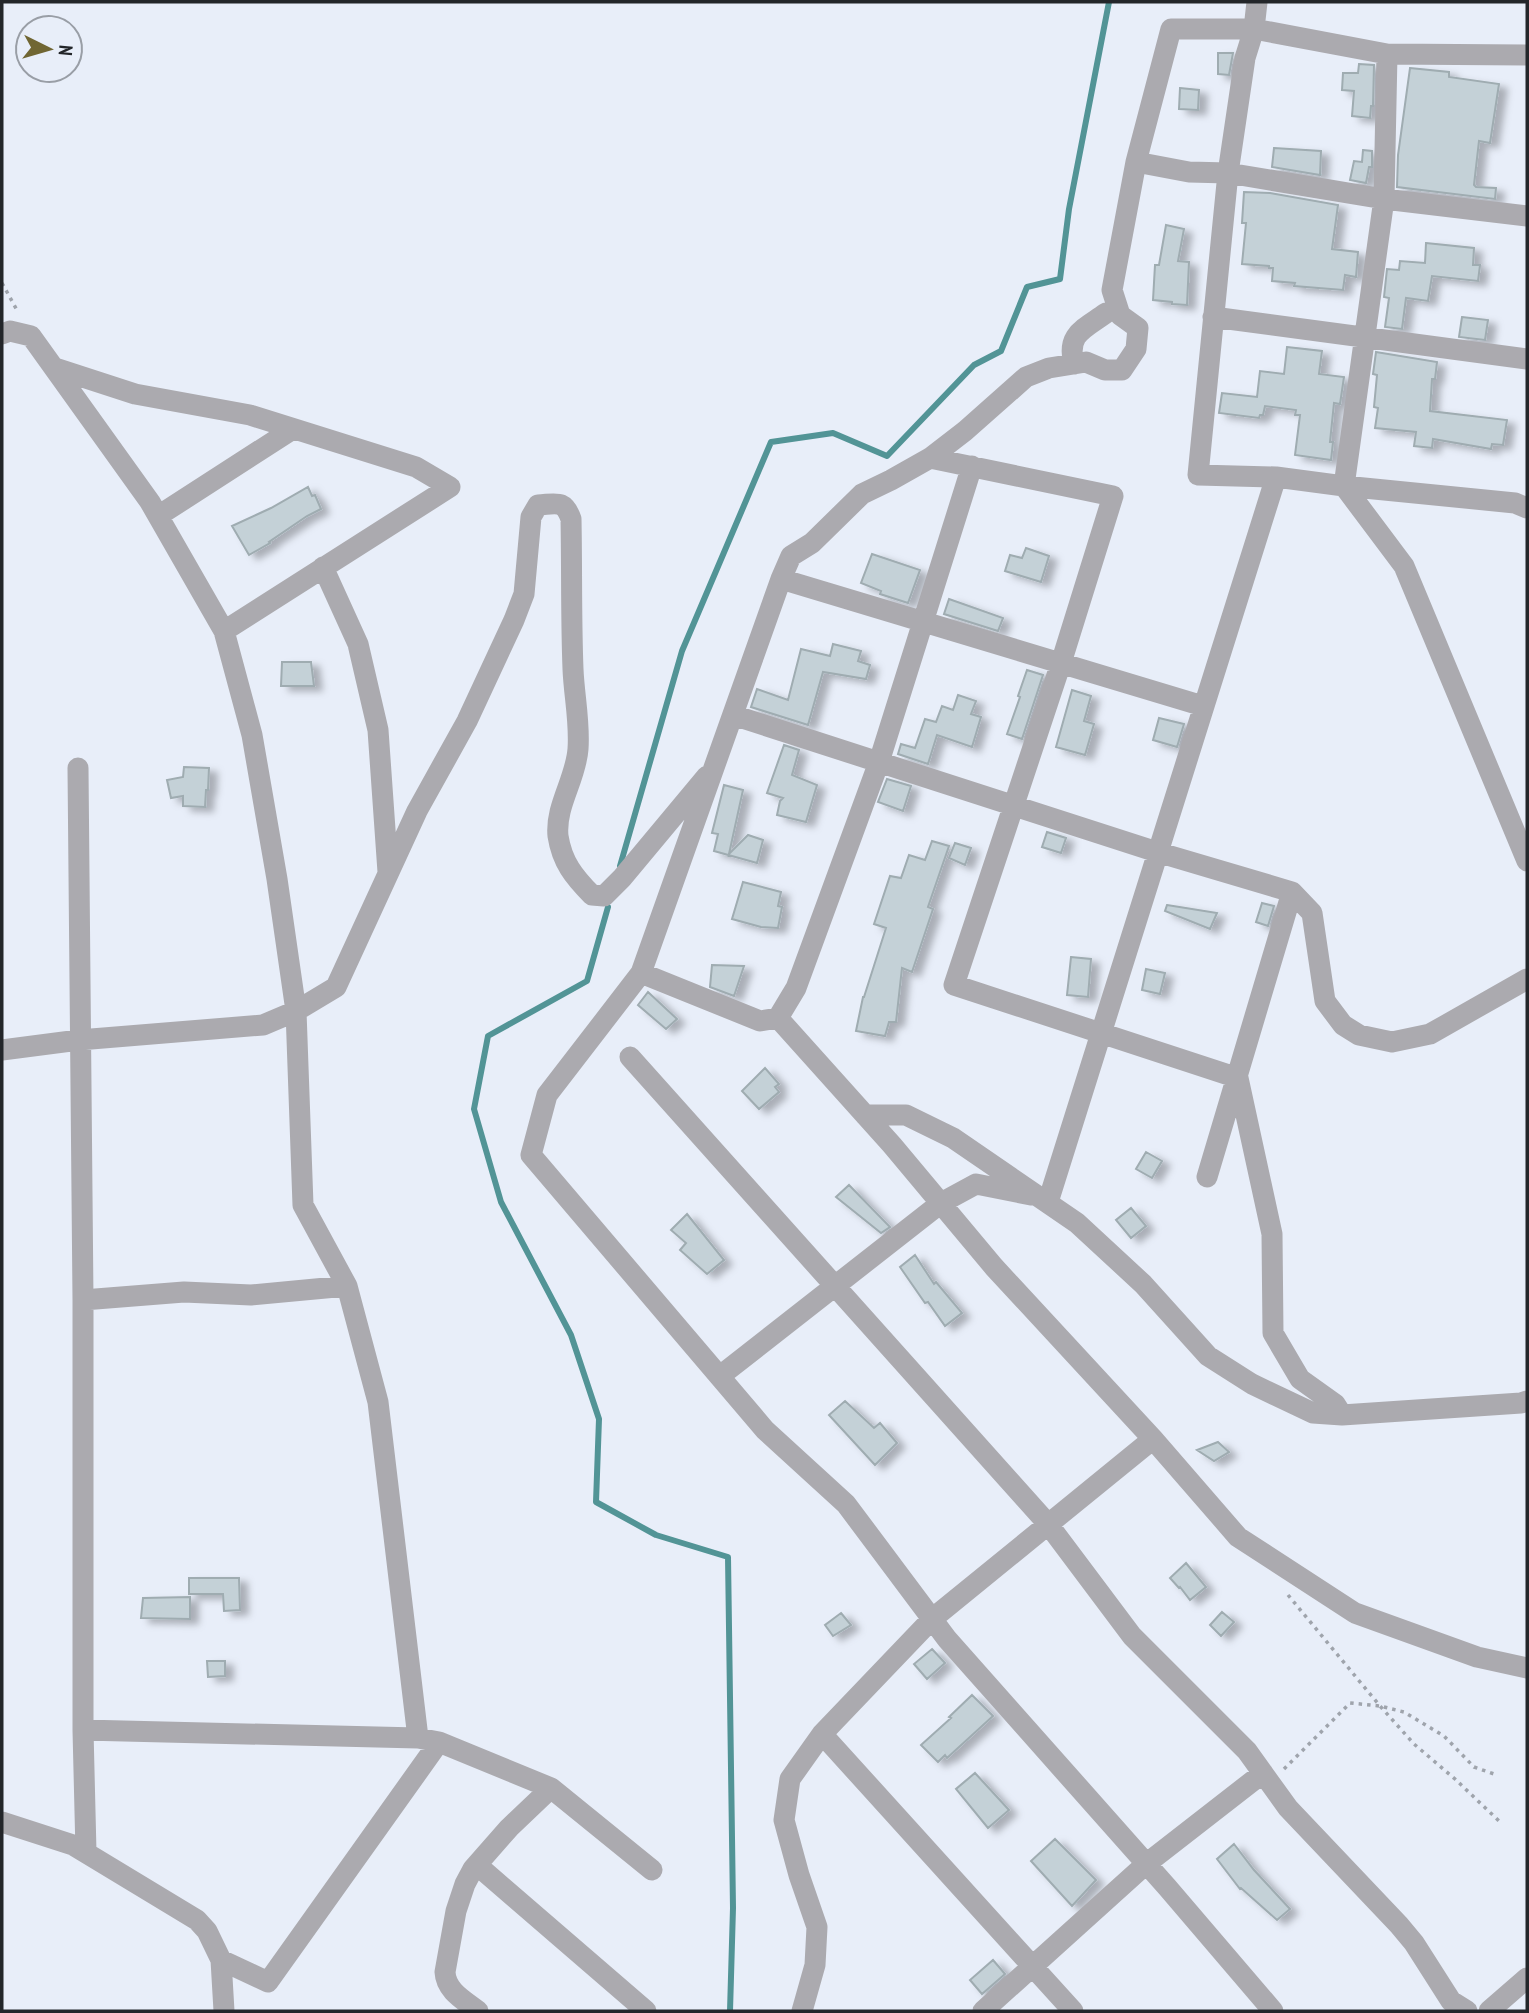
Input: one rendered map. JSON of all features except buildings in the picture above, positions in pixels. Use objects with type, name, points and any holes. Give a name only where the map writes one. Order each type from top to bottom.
[{"type":"street","points":[[1257,2],[1254,29],[1245,58],[1228,173],[1198,475],[1276,477],[1515,503],[1527,508]]},
{"type":"street","points":[[1273,2011],[947,1639],[846,1504],[765,1430],[531,1155],[547,1095],[641,973],[791,556],[812,543],[862,494],[930,457],[965,431],[1026,377],[1049,368],[1086,362],[1105,370],[1122,370],[1136,349],[1138,328],[1120,315],[1112,290],[1136,162],[1171,29],[1254,29],[1387,54],[1527,55]]},
{"type":"street","points":[[1387,54],[1384,199],[1344,486],[1404,566],[1527,861]]},
{"type":"street","points":[[1136,162],[1189,173],[1228,173],[1384,199],[1527,216]]},
{"type":"street","points":[[1074,364],[1070,350],[1076,335],[1106,313]]},
{"type":"street","points":[[1213,317],[1527,359]]},
{"type":"street","points":[[2,334],[10,331],[31,336],[55,368],[158,516],[223,631],[252,734],[296,1011],[303,1205],[347,1286],[378,1402],[429,1740],[268,1982],[221,1960]]},
{"type":"street","points":[[55,368],[135,394],[250,415],[416,467],[450,486],[223,631]]},
{"type":"street","points":[[158,516],[293,429]]},
{"type":"street","points":[[930,457],[1113,496],[1015,806],[954,985],[1238,1079]]},
{"type":"street","points":[[641,973],[760,1021],[778,1018],[796,988],[879,762],[972,466]]},
{"type":"street","points":[[1044,1199],[1100,1034],[1276,477]]},
{"type":"street","points":[[2,1050],[263,1025],[296,1011],[336,987],[417,811],[467,721],[514,620],[524,594],[530,517],[538,505],[560,503],[565,506],[571,519],[573,668],[578,748],[574,773],[558,819],[558,836],[572,875],[592,895],[604,896],[715,766]]},
{"type":"street","points":[[323,568],[358,645],[378,730],[388,874]]},
{"type":"street","points":[[781,579],[1203,706]]},
{"type":"street","points":[[733,715],[1157,852],[1293,892],[1312,913],[1325,1001],[1343,1025],[1359,1035],[1392,1042],[1430,1034],[1527,979]]},
{"type":"street","points":[[78,768],[86,1852]]},
{"type":"street","points":[[1207,1177],[1293,892]]},
{"type":"street","points":[[778,1018],[865,1115],[994,1267],[1153,1439],[1238,1538],[1356,1613],[1477,1657],[1527,1668]]},
{"type":"street","points":[[630,1057],[1048,1524],[1132,1636],[1247,1751],[1288,1808],[1414,1943],[1451,2001],[1467,2011]]},
{"type":"street","points":[[1238,1079],[1272,1234],[1273,1333],[1300,1378],[1335,1404],[1342,1415]]},
{"type":"street","points":[[865,1115],[906,1115],[953,1138],[1077,1223],[1143,1284],[1208,1356],[1252,1384],[1313,1413],[1342,1415],[1527,1401]]},
{"type":"street","points":[[720,1376],[941,1203],[976,1184],[1044,1199]]},
{"type":"street","points":[[83,1300],[184,1292],[251,1295],[347,1286]]},
{"type":"street","points":[[802,2011],[815,1965],[817,1927],[784,1820],[790,1779],[822,1734],[932,1619],[1153,1439]]},
{"type":"street","points":[[83,1730],[429,1740],[551,1788],[652,1870]]},
{"type":"street","points":[[822,1734],[1073,2011]]},
{"type":"street","points":[[983,2011],[1146,1864],[1267,1778]]},
{"type":"street","points":[[478,2011],[448,1987],[445,1972],[456,1911],[465,1884],[477,1865],[509,1828],[551,1788]]},
{"type":"street","points":[[2,1822],[74,1845],[197,1920],[207,1931],[221,1960],[224,2011]]},
{"type":"street","points":[[477,1865],[646,2011]]},
{"type":"street","points":[[1489,2011],[1527,1978]]},
{"type":"path","points":[[2,283],[31,336]]},
{"type":"path","points":[[1286,1591],[1414,1744],[1499,1821]]},
{"type":"path","points":[[1267,1778],[1350,1703],[1404,1712],[1444,1736],[1474,1767],[1497,1774]]},
{"type":"waterway","points":[[620,866],[682,651],[771,442],[833,433],[887,456],[974,365],[1001,351],[1027,287],[1060,279],[1069,209],[1109,2]]},
{"type":"waterway","points":[[608,907],[587,981],[488,1036],[474,1109],[501,1202],[571,1335],[599,1419],[596,1502],[656,1535],[728,1557],[733,1908],[730,2011]]}]
